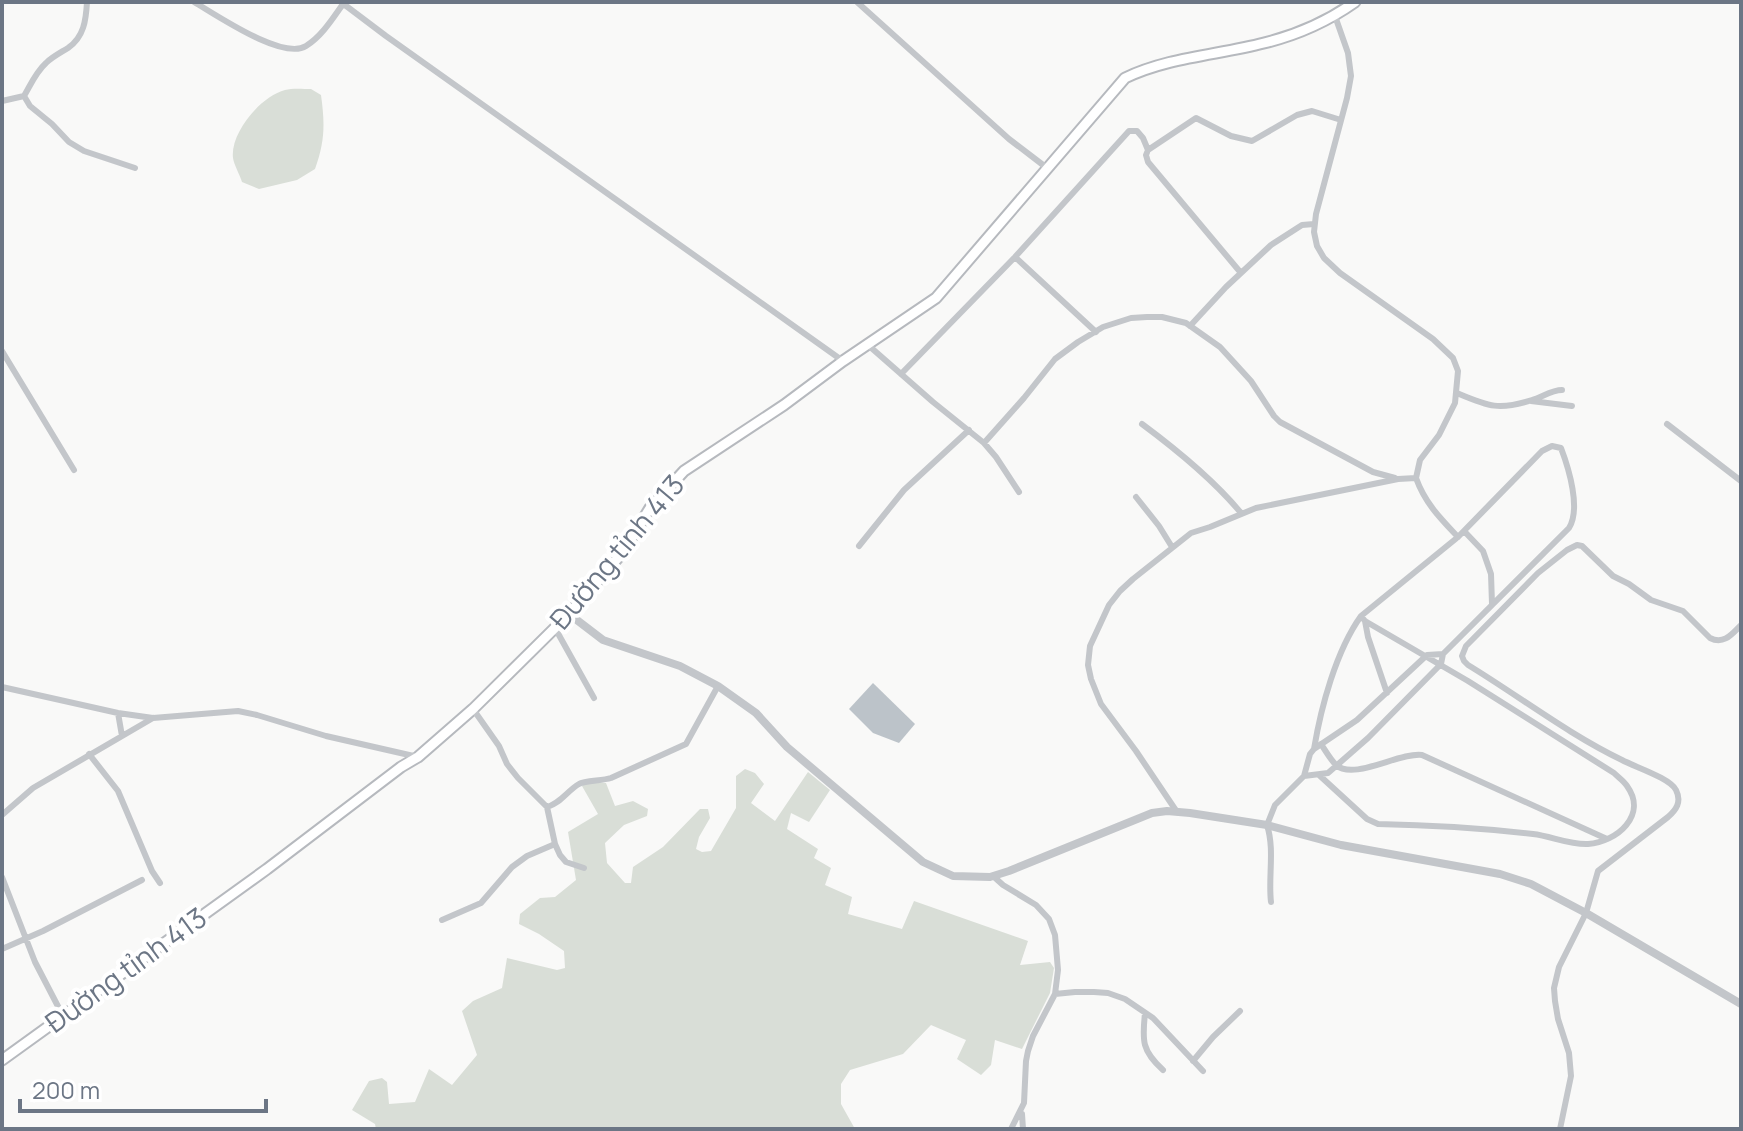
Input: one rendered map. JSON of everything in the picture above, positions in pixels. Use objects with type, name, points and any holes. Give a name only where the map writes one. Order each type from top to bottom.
[{"type":"main road","name":"Đường tỉnh 413","points":[[2,1060],[418,757],[473,709],[569,614],[623,552],[650,508],[684,471],[936,298],[1125,78],[1167,63],[1266,43],[1335,16],[1355,2]]},
{"type":"street","points":[[2,101],[24,96],[47,62],[80,36],[85,25],[87,2]]},
{"type":"street","points":[[194,2],[257,39],[294,48],[307,46],[342,3],[843,361]]},
{"type":"street","points":[[857,2],[1009,139],[1047,168]]},
{"type":"street","points":[[1335,16],[1348,53],[1351,76],[1314,224],[1317,246],[1324,258],[1340,273],[1433,339],[1453,358],[1458,371],[1455,403],[1439,435],[1420,460],[1416,478],[1431,508],[1483,551],[1491,574],[1492,604]]},
{"type":"street","points":[[24,96],[30,106],[76,147],[135,168]]},
{"type":"street","points":[[1241,273],[1148,162],[1148,150],[1196,118],[1231,136],[1252,141],[1297,115],[1312,111],[1341,120]]},
{"type":"street","points":[[901,374],[1015,257],[1129,131],[1137,131],[1148,150]]},
{"type":"street","points":[[1190,326],[1271,245],[1302,225],[1314,224]]},
{"type":"street","points":[[1015,257],[1096,332]]},
{"type":"street","points":[[984,443],[1055,359],[1114,322],[1147,317],[1172,318],[1190,326],[1226,353],[1280,422],[1373,472],[1398,479]]},
{"type":"street","points":[[868,345],[984,443],[1019,492]]},
{"type":"street","points":[[2,351],[74,470]]},
{"type":"street","points":[[1457,393],[1490,407],[1502,407],[1562,390]]},
{"type":"street","points":[[1531,401],[1572,406]]},
{"type":"street","points":[[1142,424],[1230,499],[1241,513]]},
{"type":"street","points":[[1667,424],[1737,474],[1741,481]]},
{"type":"street","points":[[859,546],[904,490],[969,430]]},
{"type":"street","points":[[1304,776],[1328,773],[1368,738],[1441,664],[1443,654],[1561,538],[1575,514],[1561,448],[1552,446],[1542,451],[1461,534],[1352,630],[1325,696],[1314,749]]},
{"type":"street","points":[[1177,812],[1101,704],[1091,679],[1088,665],[1090,646],[1109,605],[1120,591],[1191,533],[1271,504],[1416,478]]},
{"type":"street","points":[[1136,497],[1172,547]]},
{"type":"street","points":[[1560,1129],[1571,1076],[1554,988],[1559,967],[1586,913],[1598,871],[1675,810],[1678,803],[1676,789],[1611,754],[1468,665],[1462,656],[1466,646],[1538,573],[1577,545],[1582,546],[1613,576],[1651,600],[1683,611],[1715,641],[1726,639],[1741,625]]},
{"type":"street","points":[[569,614],[603,640],[680,666],[718,686],[756,713],[787,747],[923,862],[953,876],[993,876],[1152,813],[1177,812],[1267,825],[1341,845],[1500,874],[1531,884],[1741,1004]]},
{"type":"street","points":[[1319,775],[1372,823],[1538,835],[1591,844],[1619,833],[1634,814],[1635,804],[1627,785],[1614,773],[1363,618]]},
{"type":"street","points":[[1363,618],[1387,693]]},
{"type":"street","points":[[555,628],[594,698]]},
{"type":"street","points":[[1271,902],[1271,839],[1267,825],[1275,805],[1304,776],[1310,754],[1346,729],[1427,655],[1443,654]]},
{"type":"street","points":[[547,807],[564,798],[581,783],[611,778],[686,744],[718,686]]},
{"type":"street","points":[[2,687],[153,718],[238,711],[326,736],[418,757]]},
{"type":"street","points":[[473,709],[499,746],[507,764],[547,807],[560,855],[566,862],[584,868]]},
{"type":"street","points":[[118,713],[122,736]]},
{"type":"street","points":[[2,815],[33,788],[153,718]]},
{"type":"street","points":[[1321,744],[1336,766],[1353,770],[1411,754],[1422,755],[1607,839]]},
{"type":"street","points":[[89,754],[118,791],[160,883]]},
{"type":"street","points":[[442,920],[481,903],[512,867],[527,856],[555,844]]},
{"type":"street","points":[[993,876],[1036,905],[1052,924],[1058,970],[1055,994],[1028,1051],[1024,1103],[1011,1129]]},
{"type":"street","points":[[2,877],[43,981],[63,1016]]},
{"type":"street","points":[[2,949],[142,880]]},
{"type":"street","points":[[1055,994],[1108,993],[1125,999],[1153,1018],[1203,1071]]},
{"type":"street","points":[[1193,1061],[1240,1011]]},
{"type":"street","points":[[1145,1013],[1145,1051],[1163,1070]]},
{"type":"street","points":[[1020,1129],[1021,1111]]},
{"type":"street","points":[[1017,1119],[1020,1129]]},
{"type":"shaded area","points":[[288,89],[311,89],[321,95],[323,115],[321,150],[315,169],[297,180],[259,189],[242,182],[233,148],[249,117],[276,94]]},
{"type":"shaded area","points":[[873,683],[915,724],[899,743],[873,733],[849,709]]},
{"type":"shaded area","points":[[745,769],[755,773],[764,784],[751,803],[775,821],[808,772],[830,790],[809,822],[791,813],[787,829],[818,849],[814,858],[831,868],[825,885],[852,897],[848,914],[902,929],[914,901],[1028,941],[1020,965],[1050,962],[1054,968],[1050,993],[1022,1049],[995,1040],[991,1065],[981,1075],[957,1059],[966,1040],[931,1025],[903,1054],[850,1070],[841,1084],[841,1104],[855,1129],[376,1129],[375,1124],[352,1110],[369,1081],[382,1078],[387,1082],[389,1104],[415,1102],[429,1069],[452,1085],[477,1055],[462,1011],[473,1001],[502,988],[507,958],[557,970],[565,968],[564,951],[519,924],[520,914],[540,898],[555,897],[576,880],[568,832],[598,814],[582,786],[587,781],[606,783],[615,806],[633,801],[648,809],[647,816],[624,825],[605,843],[607,863],[625,883],[631,883],[633,867],[663,847],[700,809],[708,809],[710,818],[696,849],[711,851],[736,808],[736,776]]}]
